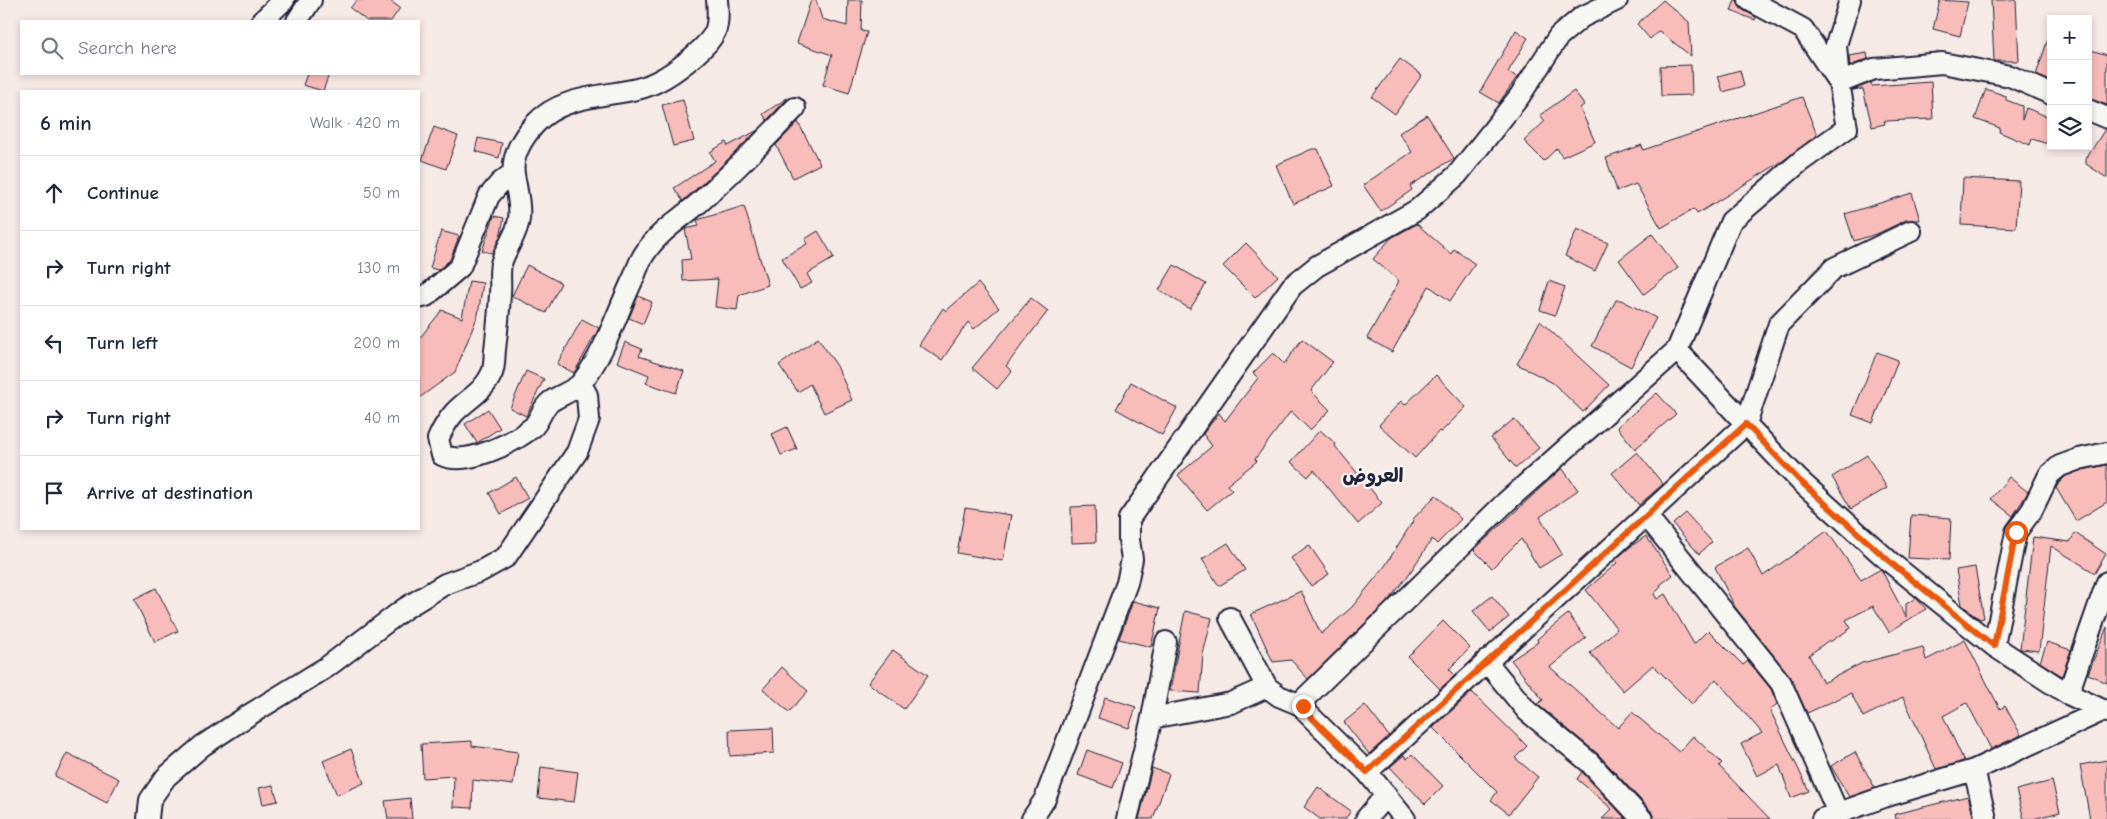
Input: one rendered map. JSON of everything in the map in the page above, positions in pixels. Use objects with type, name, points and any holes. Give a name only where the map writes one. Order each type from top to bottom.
[{"type":"street","points":[[263,20],[284,0]]},
{"type":"street","points":[[298,20],[311,0]]},
{"type":"street","points":[[717,0],[719,17],[713,38],[681,68],[656,82],[638,89],[587,98],[561,105],[536,122],[523,140],[514,158],[513,173],[519,199],[519,220],[515,235],[505,250],[500,266],[500,294],[493,371],[484,387],[454,413],[443,428],[438,439],[442,455],[450,459],[459,459],[487,452],[512,440],[534,426],[549,403],[581,384],[611,331],[645,253],[662,233],[693,209],[740,166],[795,108]]},
{"type":"street","points":[[1032,819],[1045,799],[1127,583],[1132,559],[1129,540],[1129,519],[1292,286],[1317,266],[1417,210],[1457,175],[1519,97],[1558,36],[1582,18],[1617,0]]},
{"type":"street","points":[[1749,0],[1803,29],[1839,83]]},
{"type":"street","points":[[1303,706],[1305,698],[1506,502],[1677,350],[1731,221],[1800,161],[1847,128],[1839,83],[1836,45],[1850,0]]},
{"type":"street","points":[[1839,83],[1874,69],[1942,64],[2010,76],[2047,92]]},
{"type":"street","points":[[2092,112],[2107,118]]},
{"type":"street","points":[[420,298],[426,296],[460,267],[489,196],[500,183],[513,173]]},
{"type":"street","points":[[1367,772],[1746,424],[1779,324],[1834,268],[1912,231]]},
{"type":"street","points":[[1677,350],[1799,480],[1890,562],[1994,646],[2068,694],[2105,711]]},
{"type":"street","points":[[148,819],[150,800],[166,777],[202,746],[327,667],[412,604],[445,584],[481,571],[506,557],[577,452],[589,419],[586,396],[581,384]]},
{"type":"street","points":[[1994,646],[2016,532],[2032,510],[2049,475],[2060,466],[2079,458],[2107,453]]},
{"type":"street","points":[[1646,515],[1781,682],[1830,816],[1884,797],[1974,770],[2105,711]]},
{"type":"street","points":[[2068,694],[2107,582]]},
{"type":"street","points":[[1230,618],[1267,687],[1279,696],[1303,706],[1307,713],[1367,772],[1405,819]]},
{"type":"street","points":[[1127,819],[1152,718],[1166,642]]},
{"type":"street","points":[[1486,661],[1527,711],[1590,762],[1642,819]]},
{"type":"street","points":[[1152,718],[1231,703],[1267,687]]},
{"type":"street","points":[[1974,770],[1986,819]]},
{"type":"street","points":[[1366,819],[1386,795]]},
{"type":"building","points":[[357,0],[389,0],[400,8],[392,20],[366,20],[350,8]]},
{"type":"building","points":[[811,0],[816,0],[822,19],[847,26],[848,0],[862,0],[861,31],[867,32],[849,93],[823,85],[832,55],[797,43]]},
{"type":"building","points":[[1663,0],[1689,22],[1691,56],[1659,31],[1650,39],[1637,24]]},
{"type":"building","points":[[1735,0],[1737,0],[1743,10],[1756,17],[1755,20],[1731,11]]},
{"type":"building","points":[[1940,0],[1968,2],[1960,36],[1933,29]]},
{"type":"building","points":[[1991,0],[2016,0],[2019,61],[1994,61]]},
{"type":"building","points":[[1516,30],[1528,38],[1508,72],[1517,77],[1499,103],[1480,92]]},
{"type":"building","points":[[2047,42],[2047,79],[2036,75]]},
{"type":"building","points":[[2092,50],[2107,55],[2107,105],[2092,99]]},
{"type":"building","points":[[1867,53],[1868,59],[1850,66],[1849,56]]},
{"type":"building","points":[[1400,59],[1422,75],[1395,114],[1372,97]]},
{"type":"building","points":[[1691,65],[1692,95],[1661,96],[1660,66]]},
{"type":"building","points":[[1740,70],[1744,86],[1723,92],[1718,76]]},
{"type":"building","points":[[307,75],[329,75],[323,90],[303,85]]},
{"type":"building","points":[[1931,82],[1933,119],[1884,121],[1885,124],[1872,127],[1863,89],[1852,90],[1871,83],[1872,86]]},
{"type":"building","points":[[1986,89],[2006,96],[2006,100],[2022,106],[2022,120],[2026,108],[2047,116],[2047,144],[2032,139],[2030,145],[1999,132],[2000,128],[1975,119]]},
{"type":"building","points":[[1574,91],[1584,105],[1580,108],[1595,142],[1562,157],[1557,148],[1544,161],[1524,141],[1545,121],[1540,115]]},
{"type":"building","points":[[1802,97],[1817,135],[1784,160],[1697,214],[1694,209],[1661,228],[1636,184],[1617,191],[1606,158],[1642,145],[1643,150]]},
{"type":"building","points":[[787,99],[767,120],[763,114]]},
{"type":"building","points":[[683,100],[694,141],[673,146],[662,105]]},
{"type":"building","points":[[1427,115],[1454,158],[1410,186],[1412,190],[1381,211],[1363,185],[1412,152],[1399,133]]},
{"type":"building","points":[[798,122],[820,164],[793,178],[776,145]]},
{"type":"building","points":[[434,127],[458,136],[446,169],[422,160]]},
{"type":"building","points":[[2105,129],[2107,130],[2107,178],[2086,164],[2086,159]]},
{"type":"building","points":[[758,130],[683,201],[674,188],[715,161],[710,152],[726,142],[728,146]]},
{"type":"building","points":[[478,138],[502,143],[499,158],[475,151]]},
{"type":"building","points":[[1312,149],[1318,149],[1334,186],[1293,204],[1276,165]]},
{"type":"building","points":[[1963,178],[2019,181],[2016,228],[1961,225]]},
{"type":"building","points":[[1912,193],[1920,220],[1906,220],[1879,233],[1854,241],[1845,214]]},
{"type":"building","points":[[744,206],[768,285],[739,295],[737,310],[715,307],[718,279],[683,281],[682,260],[691,259],[685,229],[699,226],[697,220]]},
{"type":"building","points":[[494,216],[504,218],[500,237],[492,253],[482,251]]},
{"type":"building","points":[[1417,224],[1451,254],[1454,249],[1475,264],[1450,301],[1429,286],[1392,352],[1367,338],[1399,281],[1373,259],[1391,238]]},
{"type":"building","points":[[1577,229],[1608,243],[1595,271],[1565,256]]},
{"type":"building","points":[[441,231],[459,236],[450,260],[438,270],[430,268]]},
{"type":"building","points":[[818,231],[834,258],[807,274],[812,283],[800,289],[782,258],[807,244],[805,239]]},
{"type":"building","points":[[1652,234],[1678,268],[1644,294],[1619,260]]},
{"type":"building","points":[[1246,243],[1278,276],[1255,298],[1223,266]]},
{"type":"building","points":[[527,265],[561,283],[546,313],[512,296]]},
{"type":"building","points":[[1174,265],[1206,284],[1190,309],[1159,290]]},
{"type":"building","points":[[469,281],[483,283],[478,315],[455,372],[420,397],[420,338],[442,310],[462,318]]},
{"type":"building","points":[[1549,281],[1565,287],[1555,315],[1540,310]]},
{"type":"building","points":[[978,283],[999,308],[974,329],[968,322],[942,360],[919,345],[943,308],[946,311]]},
{"type":"building","points":[[638,296],[652,302],[643,324],[629,318]]},
{"type":"building","points":[[1031,298],[1048,311],[1006,366],[1012,371],[997,389],[972,368]]},
{"type":"building","points":[[1616,300],[1621,300],[1656,318],[1631,367],[1592,346]]},
{"type":"building","points":[[582,319],[599,328],[574,373],[557,364]]},
{"type":"building","points":[[1540,321],[1609,385],[1583,412],[1553,383],[1517,364]]},
{"type":"building","points":[[818,338],[837,366],[852,400],[824,413],[810,384],[798,392],[779,365]]},
{"type":"building","points":[[1302,339],[1333,362],[1311,391],[1330,410],[1310,430],[1291,411],[1255,459],[1257,461],[1227,485],[1232,490],[1207,510],[1178,475],[1212,446],[1203,434],[1219,413],[1225,421],[1258,378],[1253,373],[1273,353],[1284,364]]},
{"type":"building","points":[[625,342],[642,349],[639,356],[684,371],[676,393],[646,383],[649,375],[617,362]]},
{"type":"building","points":[[1877,352],[1898,360],[1873,423],[1852,415]]},
{"type":"building","points":[[526,371],[544,379],[526,416],[510,408]]},
{"type":"building","points":[[1436,375],[1466,407],[1441,432],[1439,431],[1415,458],[1379,425],[1401,401],[1405,405]]},
{"type":"building","points":[[1131,382],[1177,408],[1162,435],[1116,409]]},
{"type":"building","points":[[1657,393],[1676,414],[1635,449],[1617,427]]},
{"type":"building","points":[[488,409],[500,428],[477,443],[465,424]]},
{"type":"building","points":[[1514,419],[1539,448],[1516,468],[1491,438]]},
{"type":"building","points":[[787,427],[797,449],[781,455],[772,434]]},
{"type":"building","points":[[1320,430],[1336,444],[1335,446],[1382,503],[1358,524],[1314,470],[1308,477],[1291,462]]},
{"type":"building","points":[[1637,452],[1663,484],[1639,505],[1612,473]]},
{"type":"building","points":[[1867,455],[1887,488],[1851,509],[1832,477]]},
{"type":"building","points":[[2107,465],[2107,502],[2076,521],[2056,488],[2066,476],[2082,470]]},
{"type":"building","points":[[1562,468],[1578,490],[1540,517],[1562,554],[1539,568],[1521,539],[1492,568],[1474,550]]},
{"type":"building","points":[[516,477],[528,498],[501,514],[489,493]]},
{"type":"building","points":[[2009,477],[2028,492],[2013,516],[1991,499]]},
{"type":"building","points":[[1436,495],[1461,519],[1437,544],[1432,539],[1407,577],[1387,602],[1308,679],[1291,660],[1273,662],[1251,614],[1301,591],[1321,634],[1352,607],[1385,566],[1412,520]]},
{"type":"building","points":[[1095,506],[1096,542],[1072,543],[1071,507]]},
{"type":"building","points":[[965,508],[1011,515],[1003,561],[957,553]]},
{"type":"building","points":[[1686,513],[1712,542],[1699,554],[1673,524]]},
{"type":"building","points":[[1911,515],[1951,518],[1949,560],[1908,558]]},
{"type":"building","points":[[1827,531],[1861,580],[1881,569],[1906,617],[1906,604],[1916,598],[1926,609],[1889,632],[1873,606],[1846,620],[1851,628],[1830,642],[1829,640],[1809,655],[1823,683],[1862,663],[1923,647],[1926,660],[1965,640],[2000,709],[2005,706],[2021,735],[1991,749],[1967,703],[1943,716],[1964,761],[1936,769],[1903,697],[1863,717],[1851,693],[1807,713],[1790,676],[1735,607],[1715,567],[1748,548],[1763,576]]},
{"type":"building","points":[[2075,533],[2106,554],[2095,573],[2051,546],[2039,651],[2020,649],[2033,537],[2070,542]]},
{"type":"building","points":[[1646,536],[1673,575],[1660,585],[1661,587],[1654,594],[1657,599],[1665,594],[1694,644],[1708,630],[1743,665],[1748,661],[1771,689],[1777,704],[1770,710],[1809,791],[1791,798],[1779,765],[1757,776],[1741,744],[1762,733],[1716,679],[1692,704],[1653,665],[1623,691],[1590,653],[1617,629],[1586,590],[1617,563],[1615,560]]},
{"type":"building","points":[[1228,543],[1245,570],[1219,586],[1202,559]]},
{"type":"building","points":[[1309,545],[1329,574],[1311,586],[1291,558]]},
{"type":"building","points":[[1975,567],[1984,618],[1980,619],[1962,605],[1956,570]]},
{"type":"building","points":[[156,588],[178,631],[155,642],[134,599]]},
{"type":"building","points":[[1492,596],[1509,617],[1490,632],[1473,611]]},
{"type":"building","points":[[1133,601],[1160,608],[1151,647],[1119,639]]},
{"type":"building","points":[[1185,611],[1212,618],[1203,654],[1200,693],[1170,691]]},
{"type":"building","points":[[1568,614],[1586,638],[1550,667],[1618,728],[1632,712],[1679,752],[1693,736],[1722,763],[1719,766],[1770,819],[1654,819],[1651,811],[1598,754],[1537,704],[1543,700],[1511,660],[1538,642],[1537,639]]},
{"type":"building","points":[[1443,621],[1470,648],[1449,669],[1455,675],[1440,689],[1408,657]]},
{"type":"building","points":[[2107,627],[2107,683],[2088,674]]},
{"type":"building","points":[[2047,642],[2071,650],[2062,676],[2040,662]]},
{"type":"building","points":[[893,650],[928,675],[904,709],[868,683]]},
{"type":"building","points":[[782,667],[808,691],[789,712],[763,689]]},
{"type":"building","points":[[1472,692],[1527,746],[1515,758],[1538,777],[1509,814],[1491,800],[1497,792],[1433,728]]},
{"type":"building","points":[[1105,697],[1136,707],[1129,728],[1098,718]]},
{"type":"building","points":[[1365,705],[1389,736],[1369,754],[1344,722]]},
{"type":"building","points":[[773,728],[774,753],[730,756],[729,730]]},
{"type":"building","points":[[472,741],[472,746],[518,752],[513,785],[473,780],[472,808],[453,807],[454,776],[423,778],[421,744]]},
{"type":"building","points":[[351,749],[364,783],[337,795],[323,761]]},
{"type":"building","points":[[1087,750],[1122,763],[1113,788],[1078,775]]},
{"type":"building","points":[[1855,752],[1875,788],[1849,797],[1831,766]]},
{"type":"building","points":[[67,753],[119,779],[107,803],[55,776]]},
{"type":"building","points":[[1412,754],[1443,786],[1425,804],[1390,767],[1404,755],[1407,759]]},
{"type":"building","points":[[2107,760],[2107,819],[2090,819],[2080,765]]},
{"type":"building","points":[[541,767],[578,772],[574,802],[538,798]]},
{"type":"building","points":[[1152,768],[1169,774],[1153,819],[1139,819]]},
{"type":"building","points":[[1582,772],[1626,819],[1602,819],[1612,809],[1577,779]]},
{"type":"building","points":[[2052,781],[2060,812],[2033,819],[2024,819],[2016,790]]},
{"type":"building","points":[[273,785],[278,801],[263,804],[259,788]]},
{"type":"building","points":[[1318,787],[1351,811],[1345,819],[1320,819],[1304,807]]},
{"type":"building","points":[[1968,796],[1974,819],[1896,819],[1895,814]]},
{"type":"building","points":[[410,798],[412,819],[388,819],[385,801]]},
{"type":"district","name":"العروض","points":[[1373,475]]},
{"type":"route","points":[[1303,706],[1307,713],[1367,772],[1746,424],[1799,480],[1890,562],[1994,646],[2016,532]]}]
